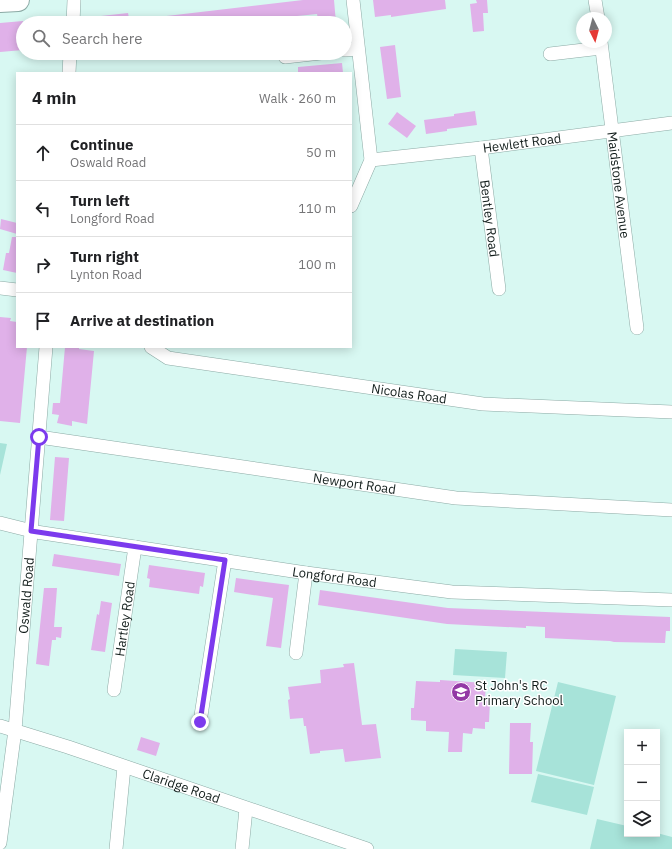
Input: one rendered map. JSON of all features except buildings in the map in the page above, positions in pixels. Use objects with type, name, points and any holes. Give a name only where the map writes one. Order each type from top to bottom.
[{"type":"highway","points":[[0,1],[18,0]]},
{"type":"street","points":[[73,16],[74,0]]},
{"type":"street","points":[[352,25],[353,0]]},
{"type":"street","points":[[595,0],[597,12]]},
{"type":"street","points":[[550,54],[584,48]]},
{"type":"street","name":"Maidstone Avenue","points":[[601,48],[637,328]]},
{"type":"street","points":[[352,56],[371,160],[352,204]]},
{"type":"street","points":[[69,72],[70,60]]},
{"type":"street","name":"Hewlett Road","points":[[371,160],[481,148],[672,123]]},
{"type":"street","name":"Bentley Road","points":[[481,148],[499,289]]},
{"type":"street","points":[[0,288],[16,290]]},
{"type":"street","name":"Oswald Road","points":[[0,843],[15,730],[46,348]]},
{"type":"street","name":"Nicolas Road","points":[[153,348],[168,358],[483,404],[672,412]]},
{"type":"street","name":"Newport Road","points":[[39,437],[456,498],[672,510]]},
{"type":"street","name":"Longford Road","points":[[0,523],[31,531],[135,547],[306,573],[452,592],[672,600]]},
{"type":"street","name":"Hartley Road","points":[[114,690],[135,547]]},
{"type":"street","points":[[200,722],[225,560]]},
{"type":"street","points":[[296,653],[306,573]]},
{"type":"street","name":"Claridge Road","points":[[0,726],[182,785],[246,809],[364,849]]},
{"type":"street","points":[[116,849],[124,767]]},
{"type":"street","points":[[242,849],[246,809]]},
{"type":"green space","points":[[0,443],[7,444],[0,475]]},
{"type":"green space","points":[[455,649],[507,652],[505,678],[453,675]]},
{"type":"green space","points":[[558,682],[616,696],[594,785],[536,771]]},
{"type":"green space","points":[[538,774],[594,787],[587,815],[531,802]]},
{"type":"green space","points":[[597,819],[624,825],[624,837],[660,837],[660,834],[672,837],[672,849],[590,849]]},
{"type":"place","name":"St John's RC Primary School","points":[[461,692]]},
{"type":"route","points":[[39,437],[31,531],[225,560],[200,722]]}]
